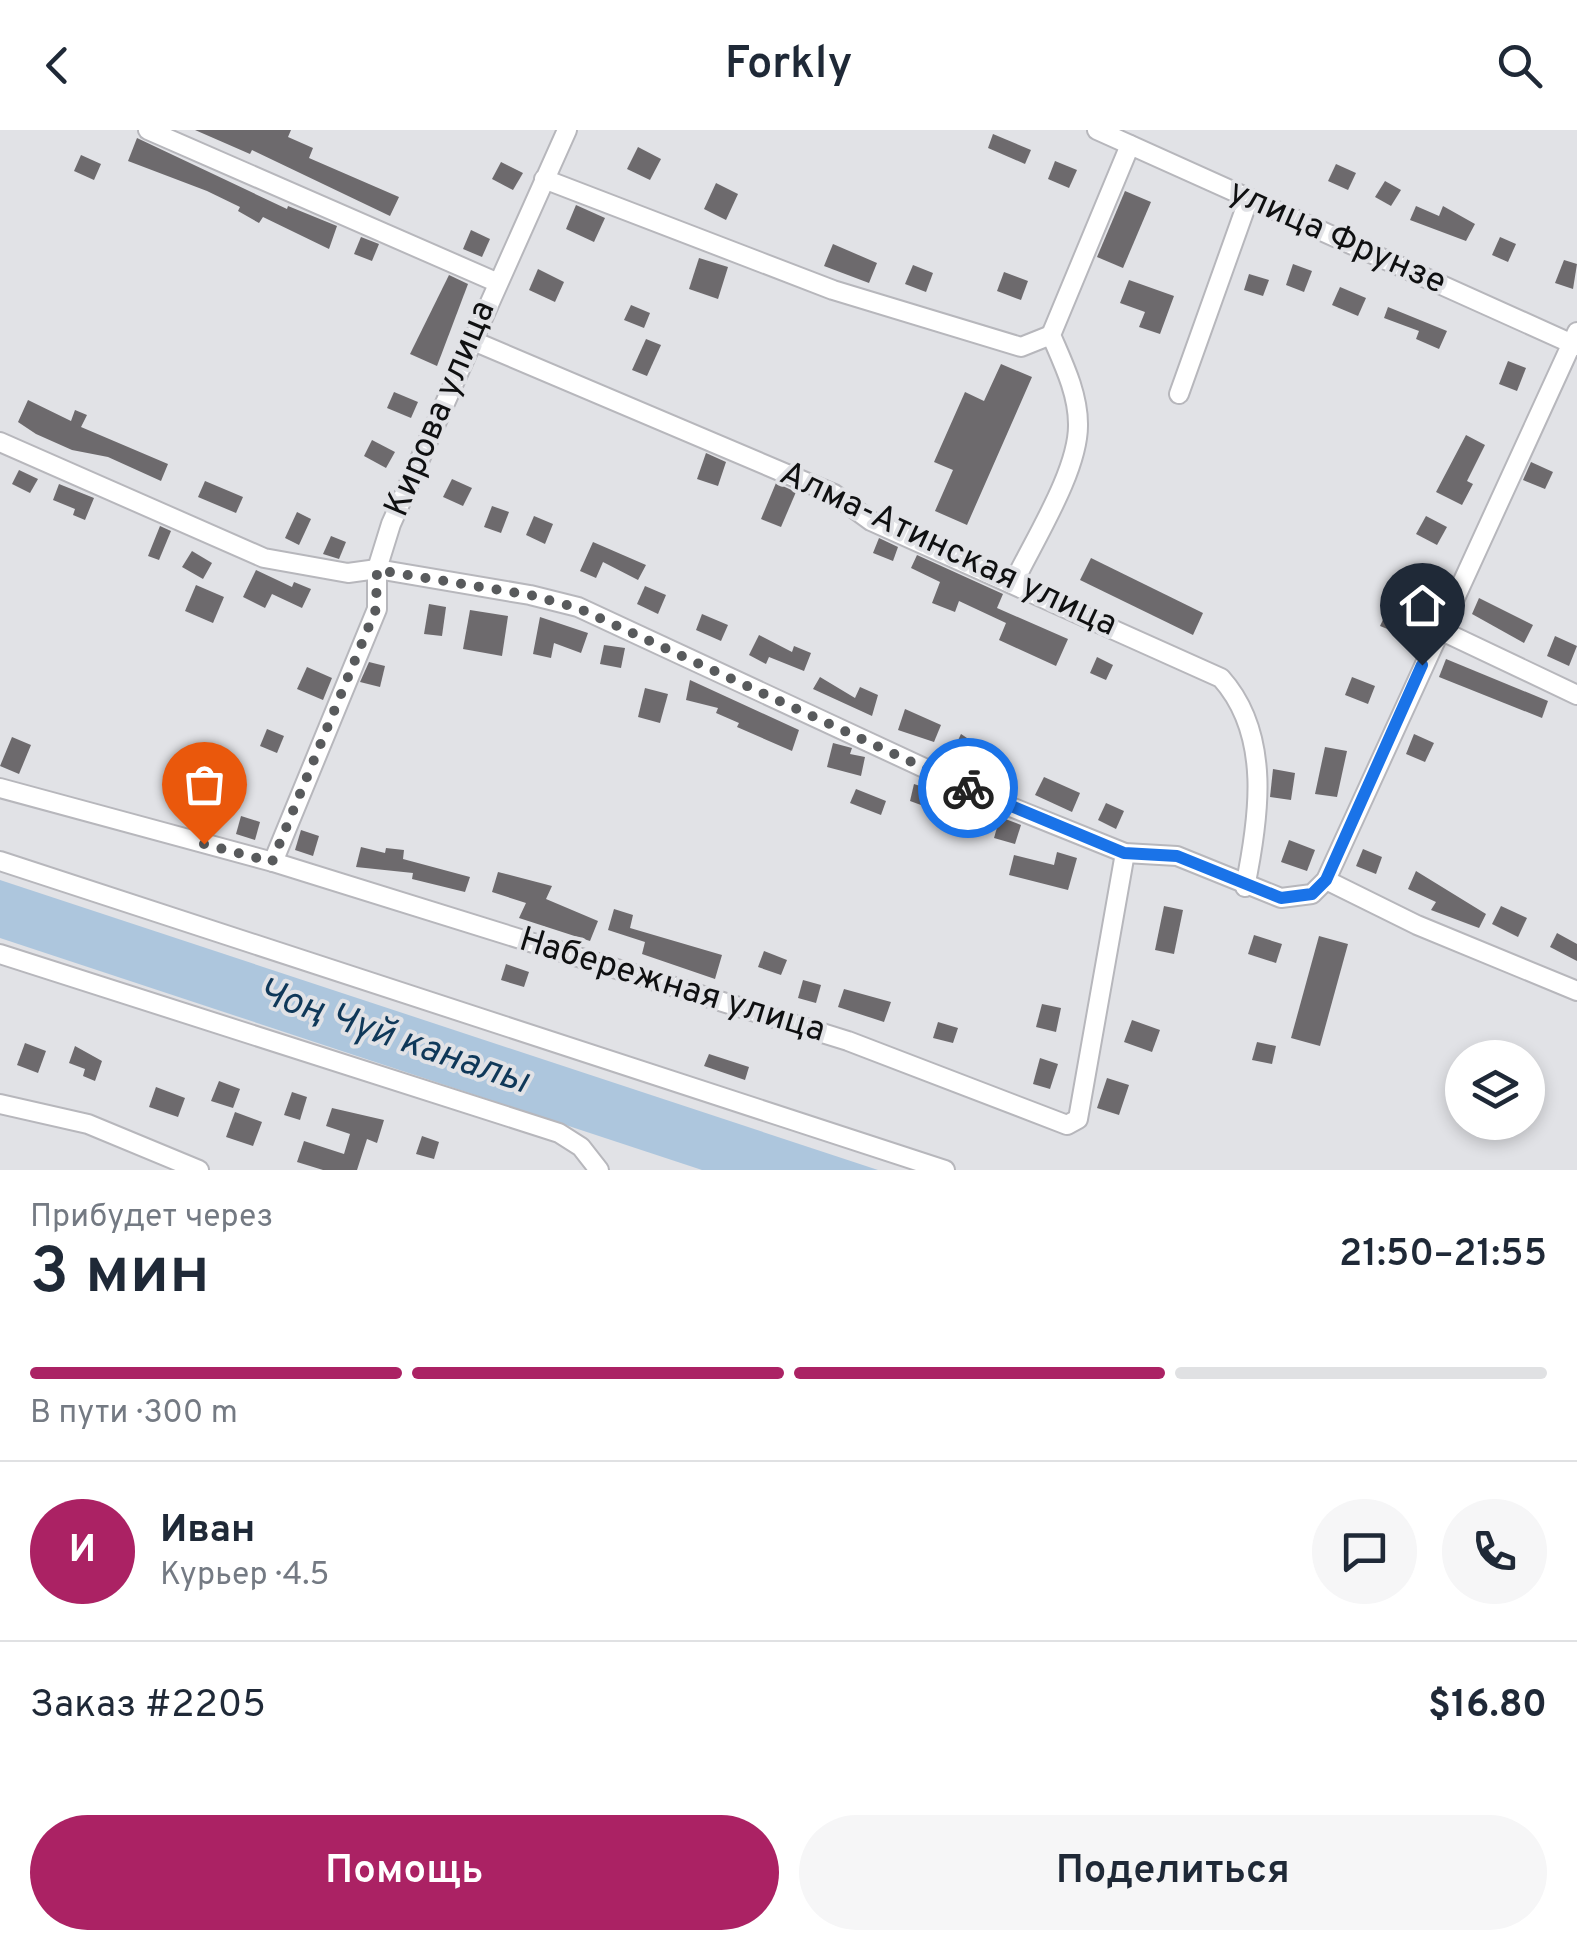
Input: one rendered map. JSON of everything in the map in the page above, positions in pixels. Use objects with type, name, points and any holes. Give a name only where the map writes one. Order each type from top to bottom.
[{"type":"street","points":[[148,130],[496,282]]},
{"type":"street","name":"Кирова улица","points":[[272,862],[376,609],[377,570],[391,524],[567,130]]},
{"type":"street","name":"улица Фрунзе","points":[[1097,130],[1575,341]]},
{"type":"street","points":[[544,179],[834,290],[1021,347],[1051,335],[1130,145]]},
{"type":"street","points":[[1180,394],[1249,198]]},
{"type":"street","points":[[1014,582],[1072,459],[1078,425],[1072,384],[1051,335]]},
{"type":"street","name":"Алма-Атинская улица","points":[[471,340],[834,494],[871,521],[1221,678],[1237,696],[1247,717],[1260,816],[1245,887]]},
{"type":"street","points":[[0,442],[264,558],[348,573],[377,570],[530,595],[578,608],[991,799],[1124,853],[1177,856],[1245,887],[1281,898],[1312,894],[1326,880],[1438,629],[1575,341]]},
{"type":"street","points":[[1438,629],[1577,695]]},
{"type":"street","name":"Набережная улица","points":[[0,788],[272,862],[848,1041],[1067,1125],[1078,1118],[1124,853]]},
{"type":"street","points":[[0,861],[945,1170]]},
{"type":"street","points":[[1326,880],[1417,925],[1577,991]]},
{"type":"street","points":[[0,954],[560,1133],[581,1147],[599,1170]]},
{"type":"street","points":[[0,1104],[88,1124],[194,1169]]},
{"type":"water","name":"Чоң Чүй каналы","points":[[0,880],[878,1170],[702,1170],[0,938]]},
{"type":"building","points":[[195,130],[291,130],[288,137],[313,148],[309,158],[399,197],[390,216],[252,150],[250,154]]},
{"type":"building","points":[[993,134],[1031,150],[1025,164],[988,148]]},
{"type":"building","points":[[137,138],[287,209],[288,206],[337,226],[329,249],[263,217],[259,223],[238,211],[240,207],[207,191],[128,161]]},
{"type":"building","points":[[638,147],[661,159],[650,180],[627,169]]},
{"type":"building","points":[[81,155],[101,164],[94,180],[74,171]]},
{"type":"building","points":[[1055,161],[1077,170],[1069,188],[1048,179]]},
{"type":"building","points":[[501,162],[523,173],[513,190],[492,179]]},
{"type":"building","points":[[1336,164],[1356,173],[1348,190],[1328,181]]},
{"type":"building","points":[[1385,181],[1401,190],[1391,206],[1375,197]]},
{"type":"building","points":[[716,183],[738,194],[726,220],[704,209]]},
{"type":"building","points":[[1125,191],[1151,202],[1123,268],[1097,257]]},
{"type":"building","points":[[576,205],[605,218],[594,242],[566,229]]},
{"type":"building","points":[[1416,206],[1439,216],[1443,206],[1475,224],[1466,241],[1410,220]]},
{"type":"building","points":[[471,230],[490,239],[482,257],[463,249]]},
{"type":"building","points":[[361,237],[379,244],[372,261],[354,254]]},
{"type":"building","points":[[1500,237],[1516,244],[1508,262],[1492,255]]},
{"type":"building","points":[[833,244],[877,263],[869,283],[824,266]]},
{"type":"building","points":[[699,258],[728,267],[718,299],[689,289]]},
{"type":"building","points":[[1564,260],[1577,264],[1573,289],[1555,283]]},
{"type":"building","points":[[1293,264],[1312,271],[1304,292],[1286,285]]},
{"type":"building","points":[[913,265],[933,273],[926,292],[905,284]]},
{"type":"building","points":[[538,269],[564,282],[555,302],[529,290]]},
{"type":"building","points":[[1004,272],[1028,281],[1021,300],[997,291]]},
{"type":"building","points":[[1249,274],[1269,280],[1263,296],[1244,290]]},
{"type":"building","points":[[449,275],[468,284],[437,366],[410,354]]},
{"type":"building","points":[[1129,280],[1174,296],[1160,334],[1139,327],[1145,312],[1120,303]]},
{"type":"building","points":[[1340,287],[1366,298],[1358,316],[1332,305]]},
{"type":"building","points":[[631,305],[650,313],[644,328],[624,320]]},
{"type":"building","points":[[1388,307],[1447,331],[1439,349],[1416,339],[1419,331],[1384,318]]},
{"type":"building","points":[[646,339],[661,345],[647,376],[632,370]]},
{"type":"building","points":[[1508,361],[1526,368],[1517,391],[1499,384]]},
{"type":"building","points":[[1001,364],[1032,377],[967,525],[935,511],[953,470],[934,462],[965,392],[984,401]]},
{"type":"building","points":[[394,392],[418,402],[411,418],[387,408]]},
{"type":"building","points":[[28,400],[71,421],[75,410],[87,415],[81,427],[168,464],[161,481],[108,457],[72,450],[36,434],[18,422]]},
{"type":"building","points":[[1466,435],[1485,445],[1467,481],[1473,484],[1462,505],[1436,492]]},
{"type":"building","points":[[372,440],[395,452],[386,468],[364,456]]},
{"type":"building","points":[[706,453],[726,462],[718,486],[697,479]]},
{"type":"building","points":[[1531,462],[1553,472],[1545,489],[1523,480]]},
{"type":"building","points":[[19,470],[38,479],[30,493],[12,484]]},
{"type":"building","points":[[452,479],[472,488],[463,506],[443,497]]},
{"type":"building","points":[[205,481],[243,497],[236,513],[198,497]]},
{"type":"building","points":[[776,483],[796,492],[781,527],[761,519]]},
{"type":"building","points":[[59,484],[94,498],[85,520],[73,515],[75,509],[53,500]]},
{"type":"building","points":[[492,506],[509,512],[501,533],[484,527]]},
{"type":"building","points":[[297,512],[311,519],[299,545],[285,538]]},
{"type":"building","points":[[534,516],[553,524],[545,544],[526,535]]},
{"type":"building","points":[[1426,516],[1447,527],[1437,545],[1416,534]]},
{"type":"building","points":[[160,526],[171,531],[159,560],[148,556]]},
{"type":"building","points":[[331,536],[346,542],[339,559],[323,554]]},
{"type":"building","points":[[879,538],[898,547],[893,561],[873,553]]},
{"type":"building","points":[[593,542],[646,565],[638,580],[603,562],[596,578],[580,571]]},
{"type":"building","points":[[192,551],[212,563],[203,579],[182,567]]},
{"type":"building","points":[[917,555],[1003,594],[997,608],[1068,639],[1056,666],[999,640],[1006,623],[959,601],[955,612],[932,603],[940,582],[911,568]]},
{"type":"building","points":[[1091,558],[1203,613],[1193,635],[1080,580]]},
{"type":"building","points":[[256,570],[292,587],[294,582],[311,589],[302,608],[272,594],[265,608],[243,597]]},
{"type":"building","points":[[1401,582],[1422,591],[1400,634],[1380,626]]},
{"type":"building","points":[[196,585],[224,597],[213,623],[185,611]]},
{"type":"building","points":[[645,586],[666,595],[658,614],[637,604]]},
{"type":"building","points":[[1479,598],[1533,625],[1524,643],[1472,614]]},
{"type":"building","points":[[429,604],[446,607],[442,636],[424,634]]},
{"type":"building","points":[[470,610],[508,616],[502,656],[463,649]]},
{"type":"building","points":[[702,614],[728,625],[721,641],[696,630]]},
{"type":"building","points":[[540,617],[588,633],[581,653],[554,643],[551,658],[533,654]]},
{"type":"building","points":[[759,635],[792,652],[794,646],[811,653],[804,671],[769,657],[766,664],[749,655]]},
{"type":"building","points":[[1555,636],[1577,646],[1569,666],[1547,656]]},
{"type":"building","points":[[604,645],[625,648],[621,668],[600,664]]},
{"type":"building","points":[[1097,657],[1113,665],[1106,680],[1090,673]]},
{"type":"building","points":[[1446,659],[1548,701],[1542,718],[1439,677]]},
{"type":"building","points":[[369,662],[385,666],[380,687],[360,682]]},
{"type":"building","points":[[307,667],[332,678],[323,700],[297,689]]},
{"type":"building","points":[[820,677],[855,698],[860,687],[878,695],[872,716],[813,689]]},
{"type":"building","points":[[1352,677],[1375,686],[1368,704],[1345,695]]},
{"type":"building","points":[[690,680],[799,730],[792,751],[737,727],[739,723],[716,713],[718,708],[686,700]]},
{"type":"building","points":[[645,688],[668,694],[660,723],[638,717]]},
{"type":"building","points":[[905,709],[941,725],[934,742],[898,730]]},
{"type":"building","points":[[267,729],[284,736],[277,753],[260,746]]},
{"type":"building","points":[[961,734],[1010,767],[1002,781],[952,753]]},
{"type":"building","points":[[1414,734],[1434,743],[1425,762],[1406,754]]},
{"type":"building","points":[[12,737],[31,745],[19,774],[0,766]]},
{"type":"building","points":[[833,743],[852,748],[850,754],[865,757],[861,776],[827,767]]},
{"type":"building","points":[[1325,747],[1347,751],[1337,797],[1315,794]]},
{"type":"building","points":[[1273,769],[1295,773],[1291,800],[1270,797]]},
{"type":"building","points":[[1044,777],[1080,793],[1072,812],[1035,795]]},
{"type":"building","points":[[914,784],[960,799],[954,817],[910,801]]},
{"type":"building","points":[[856,789],[886,801],[881,815],[850,803]]},
{"type":"building","points":[[189,795],[207,801],[201,821],[182,815]]},
{"type":"building","points":[[1106,803],[1124,811],[1116,829],[1098,820]]},
{"type":"building","points":[[241,816],[260,822],[255,840],[236,834]]},
{"type":"building","points":[[1000,817],[1021,825],[1015,844],[994,838]]},
{"type":"building","points":[[301,830],[319,836],[313,856],[295,850]]},
{"type":"building","points":[[1289,840],[1315,850],[1307,871],[1281,862]]},
{"type":"building","points":[[361,847],[385,853],[386,848],[404,850],[403,859],[470,877],[465,892],[412,879],[413,873],[356,867]]},
{"type":"building","points":[[1363,849],[1382,857],[1376,874],[1356,866]]},
{"type":"building","points":[[1057,852],[1077,858],[1068,890],[1009,875],[1014,855],[1054,865]]},
{"type":"building","points":[[1416,871],[1486,914],[1479,928],[1431,910],[1436,902],[1408,889]]},
{"type":"building","points":[[498,872],[552,886],[546,899],[598,921],[590,941],[519,918],[526,903],[492,892]]},
{"type":"building","points":[[1164,906],[1183,910],[1174,954],[1155,950]]},
{"type":"building","points":[[1501,906],[1527,918],[1518,937],[1492,924]]},
{"type":"building","points":[[614,909],[633,915],[630,928],[722,955],[715,979],[642,954],[645,942],[608,930]]},
{"type":"building","points":[[1557,933],[1577,944],[1577,961],[1550,947]]},
{"type":"building","points":[[1254,935],[1282,944],[1276,963],[1248,954]]},
{"type":"building","points":[[1319,936],[1348,944],[1320,1046],[1291,1038]]},
{"type":"building","points":[[764,951],[787,960],[781,975],[758,967]]},
{"type":"building","points":[[506,964],[529,972],[524,987],[501,980]]},
{"type":"building","points":[[803,980],[821,985],[816,1003],[798,998]]},
{"type":"building","points":[[844,989],[891,1002],[884,1022],[838,1007]]},
{"type":"building","points":[[1042,1004],[1061,1008],[1056,1032],[1036,1027]]},
{"type":"building","points":[[1132,1020],[1160,1030],[1152,1052],[1124,1042]]},
{"type":"building","points":[[938,1022],[958,1028],[953,1043],[933,1038]]},
{"type":"building","points":[[1257,1042],[1276,1046],[1272,1064],[1252,1060]]},
{"type":"building","points":[[25,1043],[46,1051],[38,1073],[17,1065]]},
{"type":"building","points":[[75,1046],[102,1061],[95,1081],[83,1076],[85,1069],[69,1063]]},
{"type":"building","points":[[709,1054],[749,1067],[745,1080],[704,1066]]},
{"type":"building","points":[[1040,1058],[1058,1064],[1050,1089],[1033,1084]]},
{"type":"building","points":[[1107,1078],[1129,1085],[1119,1115],[1097,1108]]},
{"type":"building","points":[[219,1081],[240,1089],[233,1108],[211,1101]]},
{"type":"building","points":[[156,1087],[185,1098],[178,1117],[149,1107]]},
{"type":"building","points":[[292,1092],[307,1097],[300,1120],[284,1115]]},
{"type":"building","points":[[332,1108],[384,1120],[377,1143],[367,1139],[357,1170],[323,1170],[297,1162],[304,1141],[344,1154],[350,1134],[326,1126]]},
{"type":"building","points":[[235,1112],[262,1122],[253,1146],[226,1137]]},
{"type":"building","points":[[422,1136],[439,1142],[434,1159],[416,1154]]},
{"type":"way so far","points":[[204,844],[272,862],[281,848],[376,609],[380,590],[377,570],[530,595],[578,608],[968,788]]},
{"type":"route","points":[[968,788],[1124,853],[1177,856],[1245,887],[1297,899],[1312,894],[1326,880],[1422,665]]}]
